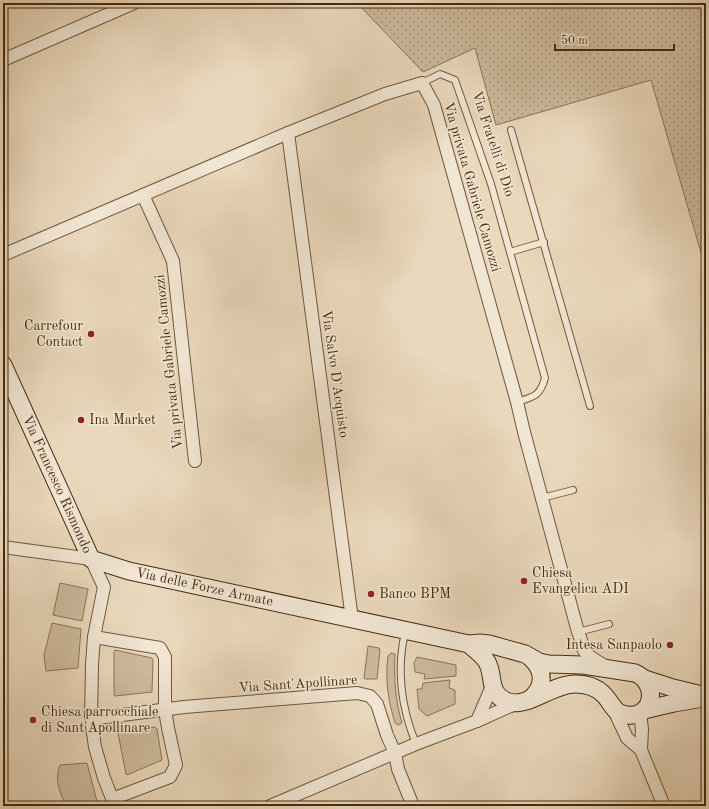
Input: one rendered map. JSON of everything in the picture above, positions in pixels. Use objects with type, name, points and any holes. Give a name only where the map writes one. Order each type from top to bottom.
[{"type":"street","points":[[3,60],[134,3]]},
{"type":"street","points":[[3,256],[288,133],[385,94],[422,83]]},
{"type":"street","name":"Via privata Gabriele Camozzi","points":[[422,83],[434,105],[517,402],[542,498]]},
{"type":"street","name":"Via Salvo D'Acquisto","points":[[288,133],[352,619]]},
{"type":"street","name":"Via privata Gabriele Camozzi","points":[[143,195],[174,261],[195,462]]},
{"type":"street","name":"Via Francesco Rismondo","points":[[3,365],[91,559]]},
{"type":"street","points":[[542,498],[578,632],[583,643],[583,648],[588,655],[610,670]]},
{"type":"street","name":"Via delle Forze Armate","points":[[3,547],[91,559],[129,571],[405,631],[469,644],[480,642],[525,655],[546,664],[583,665],[637,675],[673,688],[706,697]]},
{"type":"street","points":[[91,559],[104,587],[94,637],[91,719],[95,747],[113,803],[170,777],[176,765],[165,710],[165,657],[160,648],[94,637]]},
{"type":"street","points":[[469,644],[487,663],[492,683],[499,697],[511,703],[523,701],[538,691],[541,679],[539,667],[525,655],[507,655],[496,662],[493,668],[492,683],[477,721]]},
{"type":"street","points":[[562,664],[578,655],[583,648]]},
{"type":"street","points":[[640,750],[642,711],[648,705],[651,694],[648,683],[637,675],[619,674],[612,681],[608,691],[611,705],[627,738],[640,750],[664,806]]},
{"type":"street","name":"Via delle Forze Armate","points":[[270,806],[416,744],[568,684],[587,685],[599,690],[605,695],[611,705],[623,715],[629,716],[674,702],[706,697]]},
{"type":"street","name":"Via Sant'Apollinare","points":[[91,719],[184,707],[357,693],[364,694],[370,696],[376,702],[395,753],[398,769],[413,806]]},
{"type":"lane","name":"Via Fratelli di Dio","points":[[422,83],[440,74],[455,80],[491,184],[545,378],[542,387],[535,396],[517,402]]},
{"type":"lane","name":"Via Fratelli di Dio","points":[[511,130],[590,406]]},
{"type":"lane","points":[[510,252],[544,242]]},
{"type":"lane","points":[[542,498],[573,490]]},
{"type":"lane","points":[[578,632],[609,624]]},
{"type":"lane","points":[[405,631],[401,652],[400,678],[406,712],[416,744]]},
{"type":"shaded area","points":[[357,3],[706,3],[706,289],[704,263],[651,80],[496,125],[475,48],[423,72]]},
{"type":"shaded area","points":[[60,583],[88,589],[82,621],[53,615]]},
{"type":"shaded area","points":[[52,623],[81,629],[78,668],[46,671],[44,655]]},
{"type":"shaded area","points":[[368,646],[379,648],[380,650],[377,679],[364,678]]},
{"type":"shaded area","points":[[115,650],[152,658],[152,692],[114,695]]},
{"type":"shaded area","points":[[391,653],[395,654],[396,689],[402,723],[398,725],[395,723],[388,690],[387,665],[388,656]]},
{"type":"shaded area","points":[[417,657],[456,665],[456,676],[424,679],[425,674],[415,672],[414,663]]},
{"type":"shaded area","points":[[450,680],[449,688],[455,690],[455,704],[427,716],[419,709],[417,689],[422,689],[423,683]]},
{"type":"shaded area","points":[[155,727],[157,729],[162,760],[127,775],[118,733],[120,731]]},
{"type":"shaded area","points":[[87,763],[98,805],[66,806],[58,781],[58,770],[60,765]]},
{"type":"place","name":"Carrefour Contact","points":[[91,334]]},
{"type":"place","name":"Ina Market","points":[[81,420]]},
{"type":"place","name":"Chiesa Evangelica ADI","points":[[524,581]]},
{"type":"place","name":"Banco BPM","points":[[371,594]]},
{"type":"place","name":"Intesa Sanpaolo","points":[[670,645]]},
{"type":"place","name":"Chiesa parrocchiale di Sant'Apollinare","points":[[33,720]]}]
